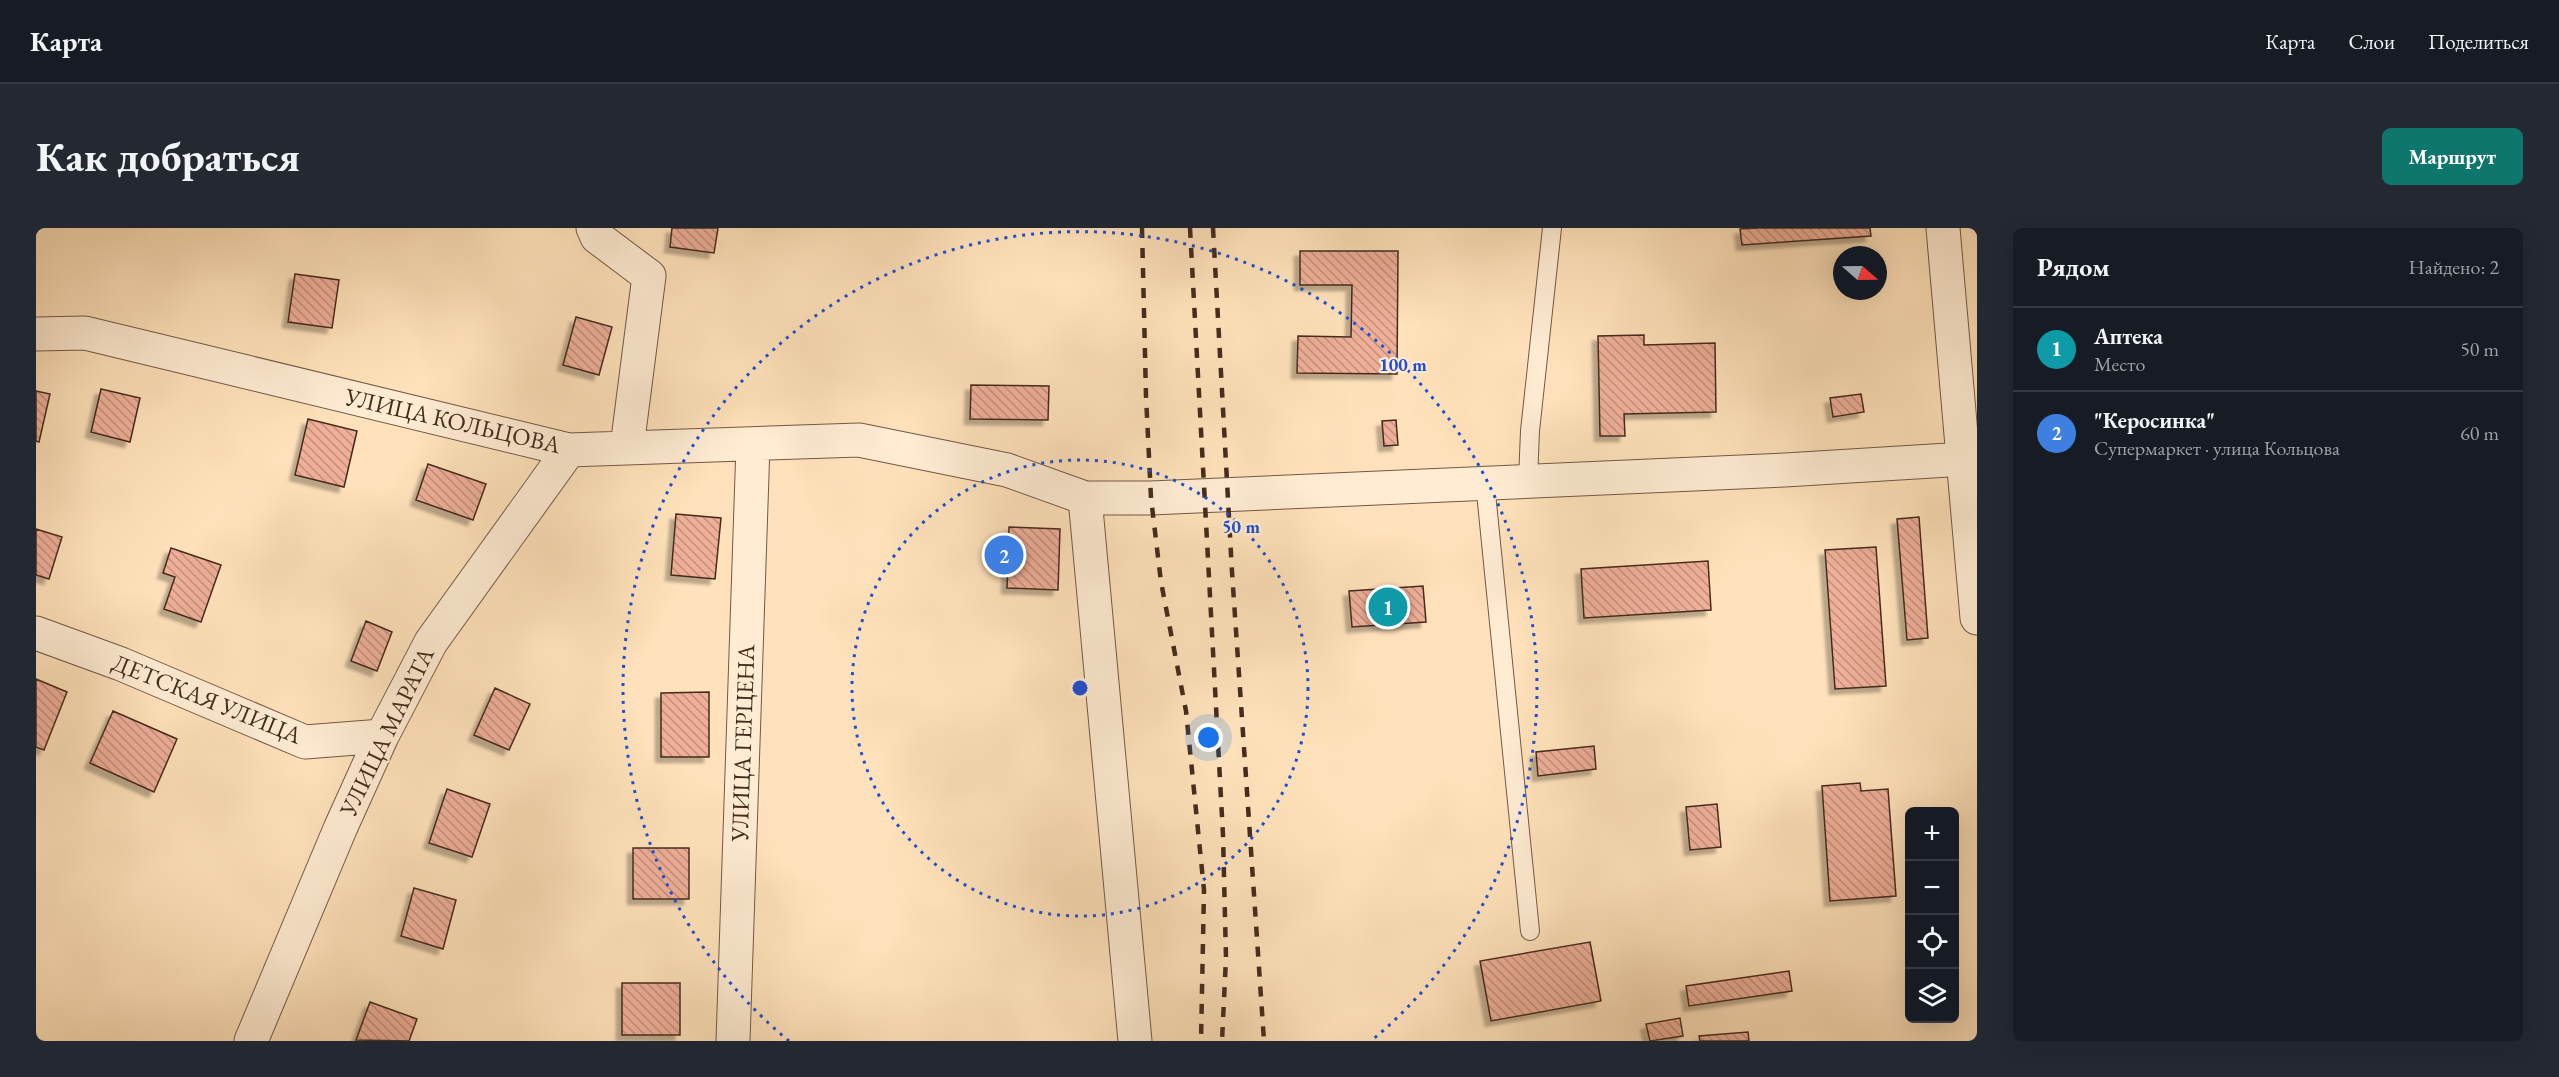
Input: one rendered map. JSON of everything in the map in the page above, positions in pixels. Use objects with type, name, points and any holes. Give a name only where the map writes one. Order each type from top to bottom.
[{"type":"street","points":[[593,228],[597,237],[650,276],[627,447]]},
{"type":"street","points":[[1943,228],[1965,459],[1977,618]]},
{"type":"street","name":"УЛИЦА КОЛЬЦОВА","points":[[36,334],[85,333],[569,450],[858,440],[1007,470],[1085,498],[1151,498],[1785,470],[1965,459]]},
{"type":"street","name":"УЛИЦА ГЕРЦЕНА","points":[[733,1041],[753,445]]},
{"type":"street","name":"УЛИЦА МАРАТА","points":[[251,1041],[340,829],[382,736],[431,642],[569,450]]},
{"type":"street","points":[[1085,498],[1135,1041]]},
{"type":"street","name":"ДЕТСКАЯ УЛИЦА","points":[[36,633],[121,664],[305,742],[382,736]]},
{"type":"lane","points":[[1528,480],[1530,431],[1552,228]]},
{"type":"lane","points":[[1485,483],[1530,931]]},
{"type":"building","points":[[672,228],[718,228],[714,253],[670,247]]},
{"type":"building","points":[[1870,228],[1871,236],[1742,245],[1740,229]]},
{"type":"building","points":[[1300,251],[1398,251],[1397,374],[1297,373],[1298,336],[1351,337],[1352,285],[1300,285]]},
{"type":"building","points":[[295,274],[339,280],[332,328],[288,322]]},
{"type":"building","points":[[576,317],[612,327],[599,375],[563,365]]},
{"type":"building","points":[[1644,335],[1644,345],[1715,343],[1716,412],[1624,414],[1625,436],[1600,436],[1598,336]]},
{"type":"building","points":[[971,385],[1049,386],[1048,420],[970,419]]},
{"type":"building","points":[[101,389],[140,398],[130,442],[91,432]]},
{"type":"building","points":[[36,391],[50,394],[39,442],[36,441]]},
{"type":"building","points":[[1861,394],[1864,412],[1833,417],[1830,398]]},
{"type":"building","points":[[308,419],[357,431],[344,487],[295,475]]},
{"type":"building","points":[[1396,420],[1398,445],[1384,446],[1382,421]]},
{"type":"building","points":[[428,464],[486,484],[473,520],[416,500]]},
{"type":"building","points":[[676,514],[721,518],[715,579],[671,575]]},
{"type":"building","points":[[1919,517],[1928,638],[1907,640],[1897,519]]},
{"type":"building","points":[[1009,527],[1060,529],[1058,590],[1007,588]]},
{"type":"building","points":[[36,529],[62,537],[49,579],[36,575]]},
{"type":"building","points":[[1876,547],[1886,686],[1835,689],[1825,550]]},
{"type":"building","points":[[171,548],[221,565],[201,622],[164,609],[175,577],[163,573]]},
{"type":"building","points":[[1708,561],[1711,610],[1584,618],[1581,569]]},
{"type":"building","points":[[1423,586],[1426,622],[1352,627],[1349,591]]},
{"type":"building","points":[[366,621],[392,632],[377,671],[351,661]]},
{"type":"building","points":[[36,679],[67,692],[44,750],[36,747]]},
{"type":"building","points":[[495,688],[530,704],[509,750],[474,735]]},
{"type":"building","points":[[709,692],[709,757],[661,757],[661,693]]},
{"type":"building","points":[[113,711],[177,739],[154,792],[90,763]]},
{"type":"building","points":[[1594,746],[1596,769],[1538,776],[1536,752]]},
{"type":"building","points":[[1860,783],[1861,791],[1888,789],[1896,896],[1830,901],[1822,786]]},
{"type":"building","points":[[447,789],[490,804],[472,857],[429,843]]},
{"type":"building","points":[[1717,804],[1721,847],[1690,850],[1686,807]]},
{"type":"building","points":[[633,848],[689,848],[689,899],[633,899]]},
{"type":"building","points":[[414,888],[456,900],[443,949],[401,936]]},
{"type":"building","points":[[1590,942],[1601,1001],[1491,1021],[1480,961]]},
{"type":"building","points":[[1789,971],[1792,991],[1689,1006],[1686,986]]},
{"type":"building","points":[[622,983],[680,983],[680,1035],[622,1035]]},
{"type":"building","points":[[370,1002],[417,1019],[409,1041],[356,1040]]},
{"type":"building","points":[[1680,1018],[1683,1036],[1650,1041],[1646,1024]]},
{"type":"building","points":[[1748,1032],[1749,1041],[1700,1041],[1699,1036]]},
{"type":"railway","points":[[1142,228],[1151,498],[1161,582],[1186,711],[1204,890],[1201,1041]]},
{"type":"railway","points":[[1190,228],[1223,835],[1226,958],[1222,1041]]},
{"type":"railway","points":[[1213,228],[1232,572],[1264,1041]]},
{"type":"place","name":"\"Керосинка\"","points":[[1004,555]]},
{"type":"place","name":"Аптека","points":[[1388,607]]}]
